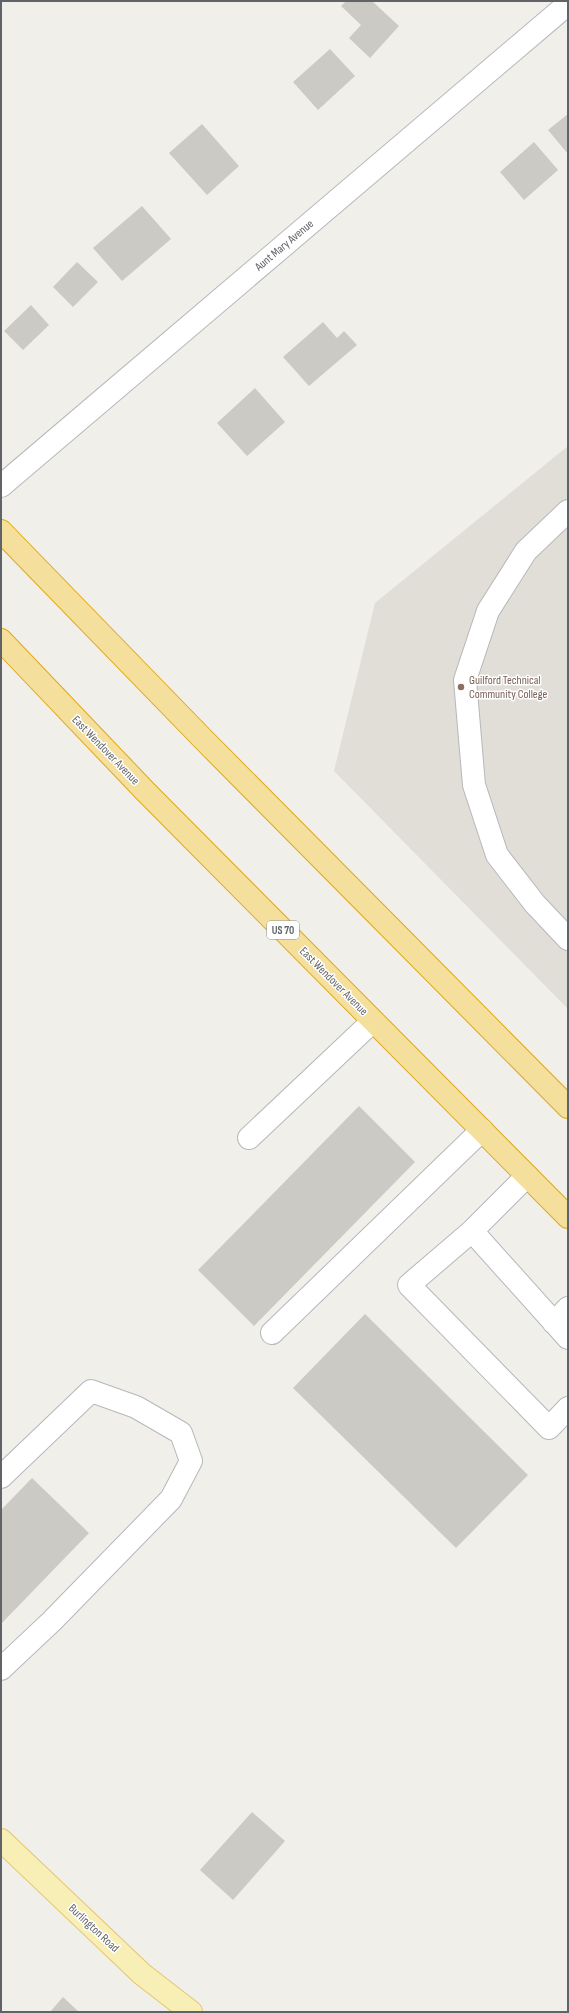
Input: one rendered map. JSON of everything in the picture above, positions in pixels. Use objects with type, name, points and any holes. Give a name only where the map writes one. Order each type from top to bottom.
[{"type":"highway","points":[[1,531],[210,747],[568,1106]]},
{"type":"highway","name":"East Wendover Avenue","points":[[1,640],[145,791],[567,1215]]},
{"type":"main road","name":"Burlington Road","points":[[1,1840],[142,1974],[191,2012]]},
{"type":"street","name":"Aunt Mary Avenue","points":[[1,486],[568,4]]},
{"type":"street","points":[[568,511],[526,552],[488,612],[465,680],[474,785],[497,855],[535,904],[568,939]]},
{"type":"street","points":[[249,1138],[373,1021]]},
{"type":"street","points":[[272,1333],[482,1130]]},
{"type":"street","points":[[527,1176],[472,1232],[409,1284],[549,1428],[568,1408]]},
{"type":"street","points":[[472,1232],[563,1323]]},
{"type":"street","points":[[1,1477],[91,1391],[136,1407],[181,1433],[191,1460],[171,1499],[52,1621],[1,1669]]},
{"type":"shaded area","name":"Guilford Technical Community College","points":[[568,446],[568,1009],[334,771],[375,603]]},
{"type":"building","points":[[346,1],[372,1],[399,26],[370,58],[349,38],[361,25],[341,6]]},
{"type":"building","points":[[330,49],[355,76],[318,110],[293,82]]},
{"type":"building","points":[[568,114],[568,154],[548,130]]},
{"type":"building","points":[[202,124],[239,166],[207,195],[169,153]]},
{"type":"building","points":[[534,142],[558,170],[524,200],[500,172]]},
{"type":"building","points":[[142,206],[171,239],[122,281],[93,248]]},
{"type":"building","points":[[77,262],[98,282],[73,307],[53,287]]},
{"type":"building","points":[[31,305],[49,325],[23,350],[4,331]]},
{"type":"building","points":[[323,322],[337,338],[344,331],[357,345],[309,386],[283,357]]},
{"type":"building","points":[[255,388],[285,422],[247,456],[217,423]]},
{"type":"building","points":[[359,1106],[415,1162],[254,1326],[198,1270]]},
{"type":"building","points":[[365,1314],[528,1475],[456,1548],[293,1388]]},
{"type":"building","points":[[32,1478],[89,1533],[1,1624],[1,1510]]},
{"type":"building","points":[[252,1812],[285,1841],[233,1900],[200,1870]]},
{"type":"building","points":[[63,1997],[79,2012],[50,2012]]},
{"type":"place","name":"Guilford Technical Community College","points":[[461,687]]}]
